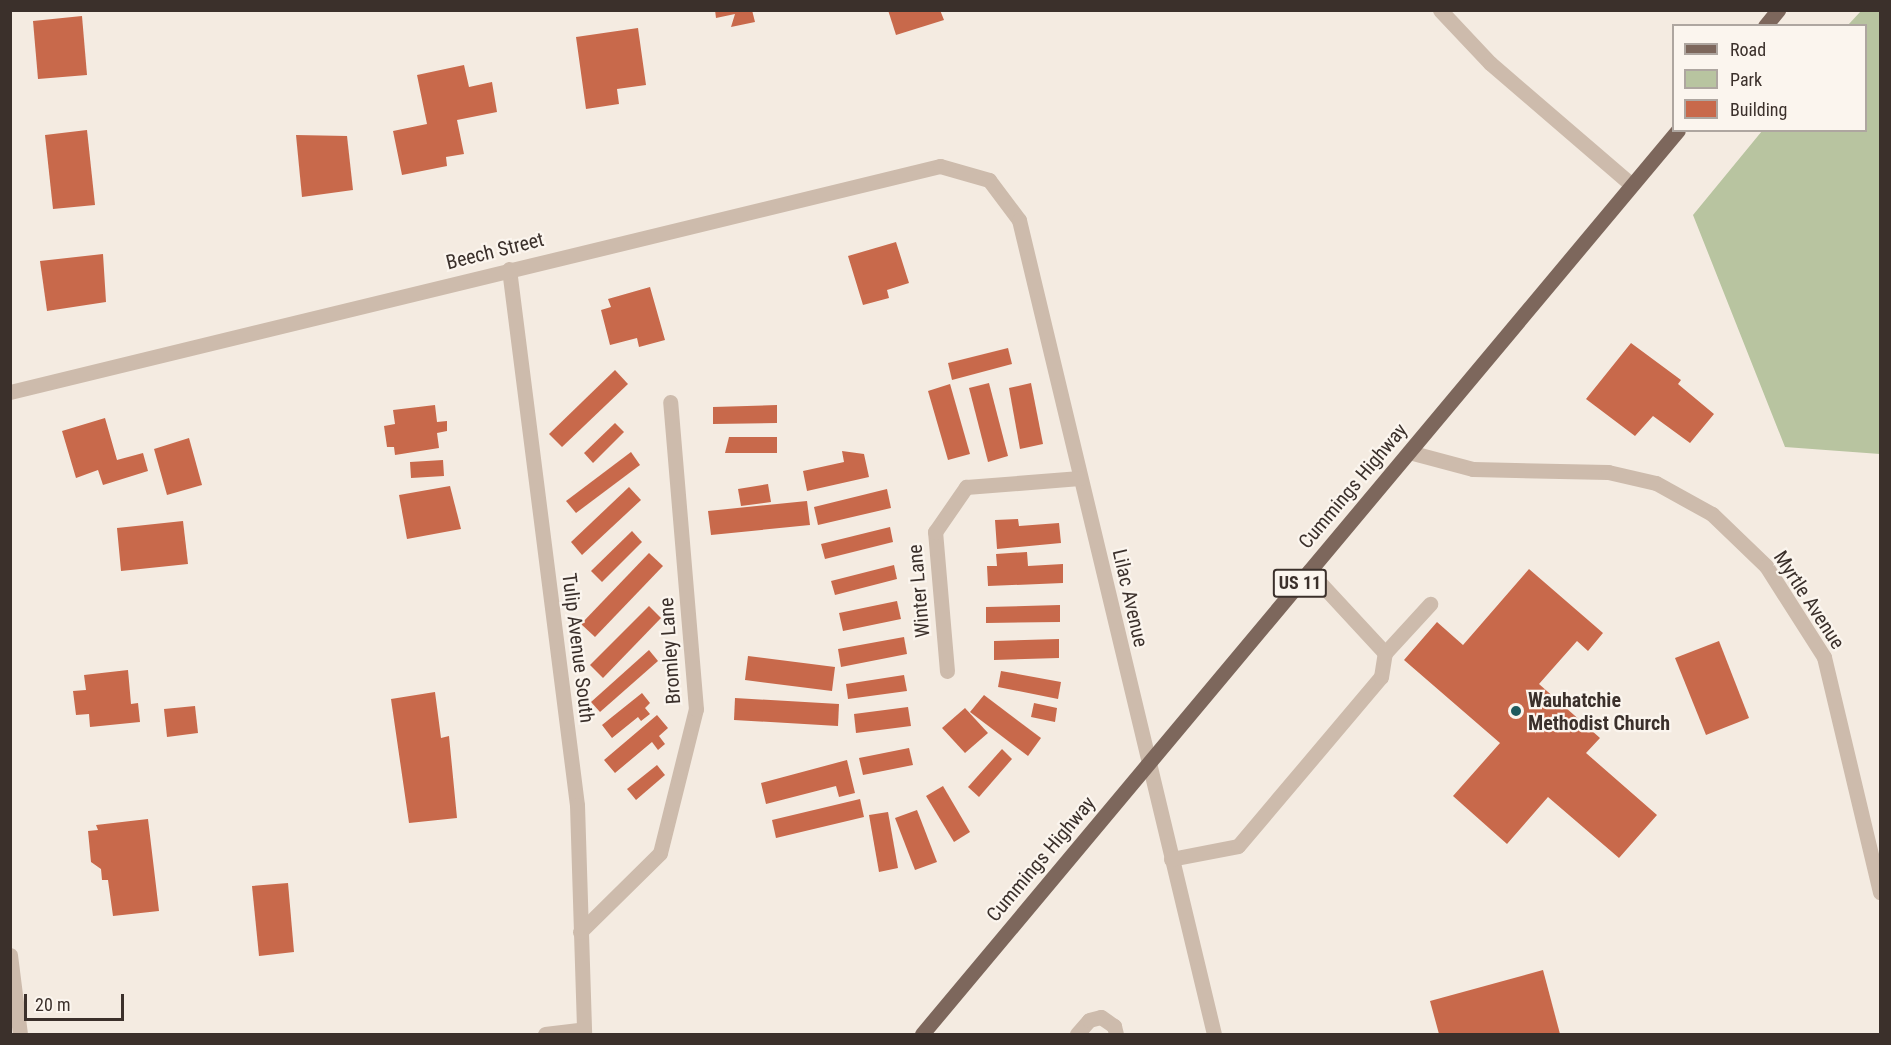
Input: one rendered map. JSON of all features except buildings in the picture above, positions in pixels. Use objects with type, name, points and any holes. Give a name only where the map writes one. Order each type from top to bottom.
[{"type":"main road","points":[[1767,24],[1778,10]]},
{"type":"main road","name":"Cummings Highway","points":[[922,1035],[1676,132]]},
{"type":"street","points":[[1440,10],[1491,63],[1632,185]]},
{"type":"street","name":"Beech Street","points":[[10,392],[939,166],[989,180]]},
{"type":"street","name":"Lilac Avenue","points":[[989,180],[1019,220],[1214,1035]]},
{"type":"street","name":"Tulip Avenue South","points":[[509,269],[577,805],[583,1032]]},
{"type":"street","name":"Bromley Lane","points":[[580,932],[660,853],[696,709],[670,402]]},
{"type":"street","name":"Myrtle Avenue","points":[[1408,452],[1473,469],[1608,472],[1656,483],[1712,514],[1766,566],[1824,657],[1881,892]]},
{"type":"street","name":"Winter Lane","points":[[947,671],[935,532],[966,487],[1080,478]]},
{"type":"street","points":[[1309,571],[1385,653]]},
{"type":"street","points":[[1171,859],[1238,846],[1381,677],[1385,653],[1430,604]]},
{"type":"street","points":[[10,955],[20,1035]]},
{"type":"street","points":[[1077,1035],[1089,1020],[1101,1017],[1114,1026],[1116,1035]]},
{"type":"street","points":[[545,1035],[583,1032]]},
{"type":"green space","points":[[1861,11],[1880,11],[1880,454],[1785,447],[1693,215],[1761,132],[1867,132],[1867,24],[1849,24]]},
{"type":"place","name":"Wauhatchie Methodist Church","points":[[1516,711]]}]
